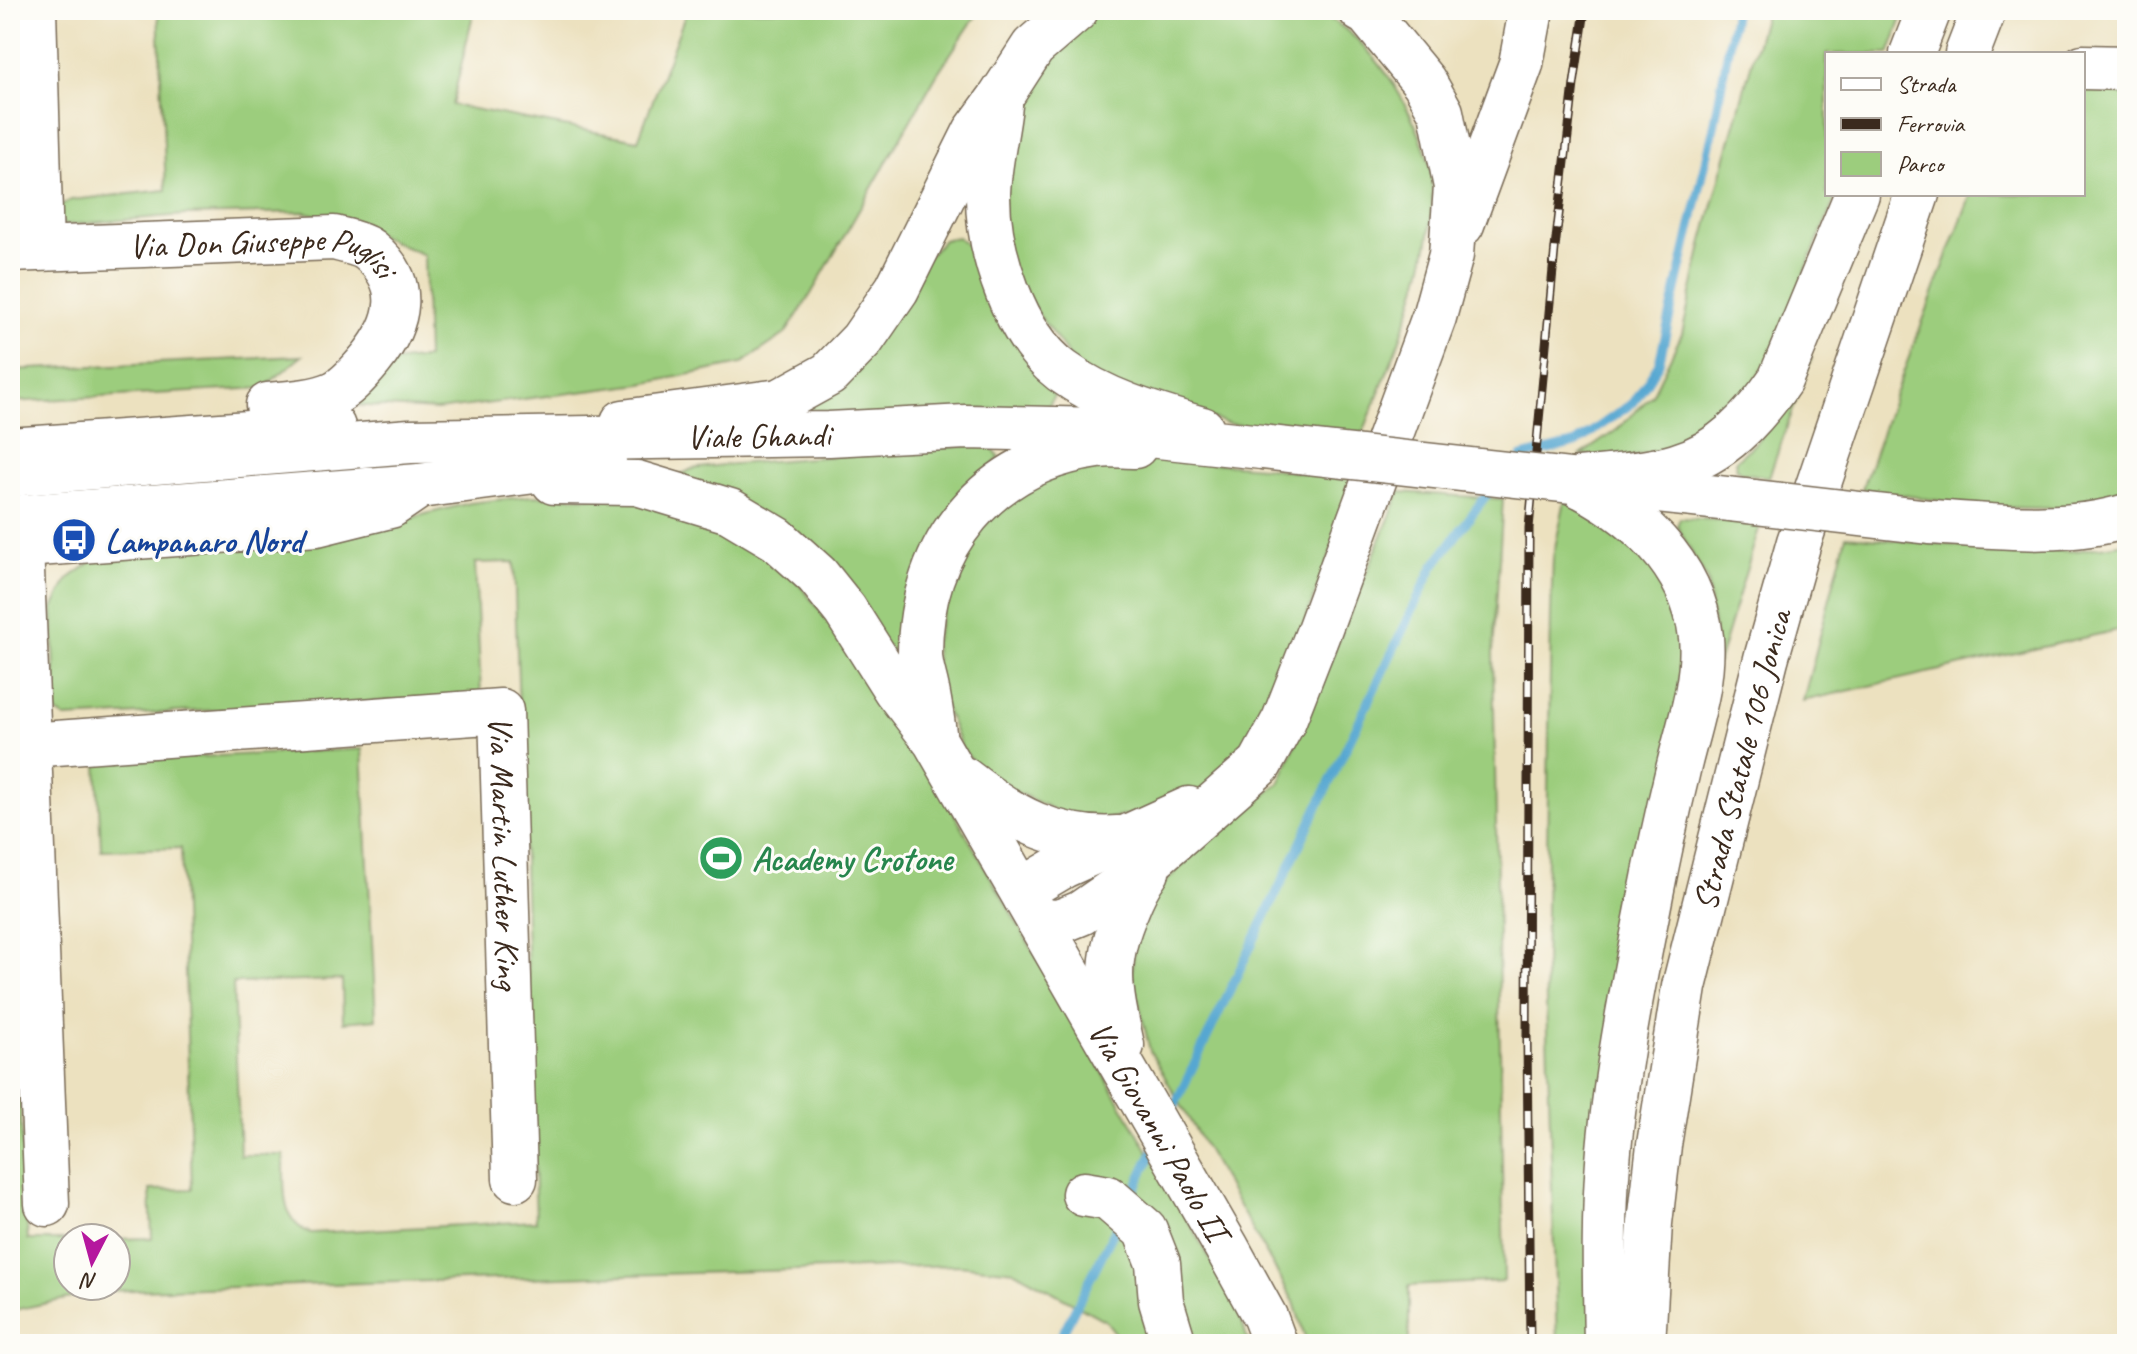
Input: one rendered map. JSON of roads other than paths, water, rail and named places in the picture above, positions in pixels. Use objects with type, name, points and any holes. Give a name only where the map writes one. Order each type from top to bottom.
[{"type":"main road","name":"Via Don Giuseppe Puglisi","points":[[10,423],[299,403],[336,392],[363,369],[385,342],[396,318],[397,291],[384,267],[367,248],[334,238],[26,249],[34,10]]},
{"type":"main road","points":[[10,450],[327,426],[410,441],[650,419],[780,401],[829,374],[862,340],[897,289],[975,132],[1033,47],[1076,10]]},
{"type":"main road","points":[[1361,10],[1368,14],[1406,59],[1441,112],[1456,187],[1451,255]]},
{"type":"main road","points":[[1032,909],[1036,882],[1063,866],[1144,845],[1235,788],[1260,764],[1284,720],[1318,633],[1434,317],[1451,255],[1521,64],[1531,10]]},
{"type":"main road","points":[[1913,52],[1929,10]]},
{"type":"main road","points":[[1968,52],[1984,10]]},
{"type":"main road","points":[[2085,67],[2127,68]]},
{"type":"main road","points":[[1000,98],[988,195],[993,245],[1009,298],[1033,339],[1059,369],[1136,410],[1262,447]]},
{"type":"main road","points":[[1571,481],[1676,466],[1716,449],[1745,425],[1780,380],[1805,326],[1856,196]]},
{"type":"main road","name":"Strada Statale 106 Jonica","points":[[1643,1344],[1650,1223],[1684,987],[1766,659],[1799,542],[1916,196]]},
{"type":"main road","points":[[1799,542],[1915,283],[1949,196]]},
{"type":"main road","points":[[829,434],[966,427],[1102,430],[1930,522],[2052,527],[2086,525],[2127,516]]},
{"type":"main road","name":"Viale Ghandi","points":[[10,474],[410,441],[829,434]]},
{"type":"main road","name":"Viale Ghandi","points":[[14,536],[829,434]]},
{"type":"main road","points":[[944,756],[920,658],[925,608],[941,553],[960,521],[984,497],[1009,478],[1047,458],[1099,445],[1262,447]]},
{"type":"main road","points":[[1571,481],[1603,496],[1654,538],[1684,582],[1701,636],[1697,693],[1655,876],[1621,1058],[1608,1172],[1606,1344]]},
{"type":"main road","points":[[419,486],[637,483],[730,511],[777,539],[817,575],[845,610],[895,689],[944,756],[1010,812],[1047,830],[1076,838],[1144,845]]},
{"type":"main road","points":[[14,536],[28,745],[24,962],[47,1204]]},
{"type":"main road","name":"Via Martin Luther King","points":[[28,745],[501,711],[515,1179]]},
{"type":"main road","name":"Via Giovanni Paolo II","points":[[944,756],[1265,1317],[1275,1344]]},
{"type":"main road","points":[[1128,1078],[1110,980],[1111,949],[1142,878],[1144,845]]},
{"type":"main road","points":[[1096,1196],[1145,1230],[1158,1263],[1161,1301],[1174,1344]]},
{"type":"waterway","points":[[1522,457],[1576,443],[1634,402],[1659,363],[1714,127],[1735,10]]},
{"type":"waterway","points":[[1168,1119],[1433,567],[1493,486]]},
{"type":"waterway","points":[[1129,1202],[1155,1147]]},
{"type":"waterway","points":[[1057,1344],[1119,1222]]},
{"type":"railway","points":[[1530,1344],[1527,1037],[1529,528],[1555,248],[1585,10]]},
{"type":"place","name":"Lampanaro Nord","points":[[74,540]]},
{"type":"place","name":"Academy Crotone","points":[[721,858]]}]
